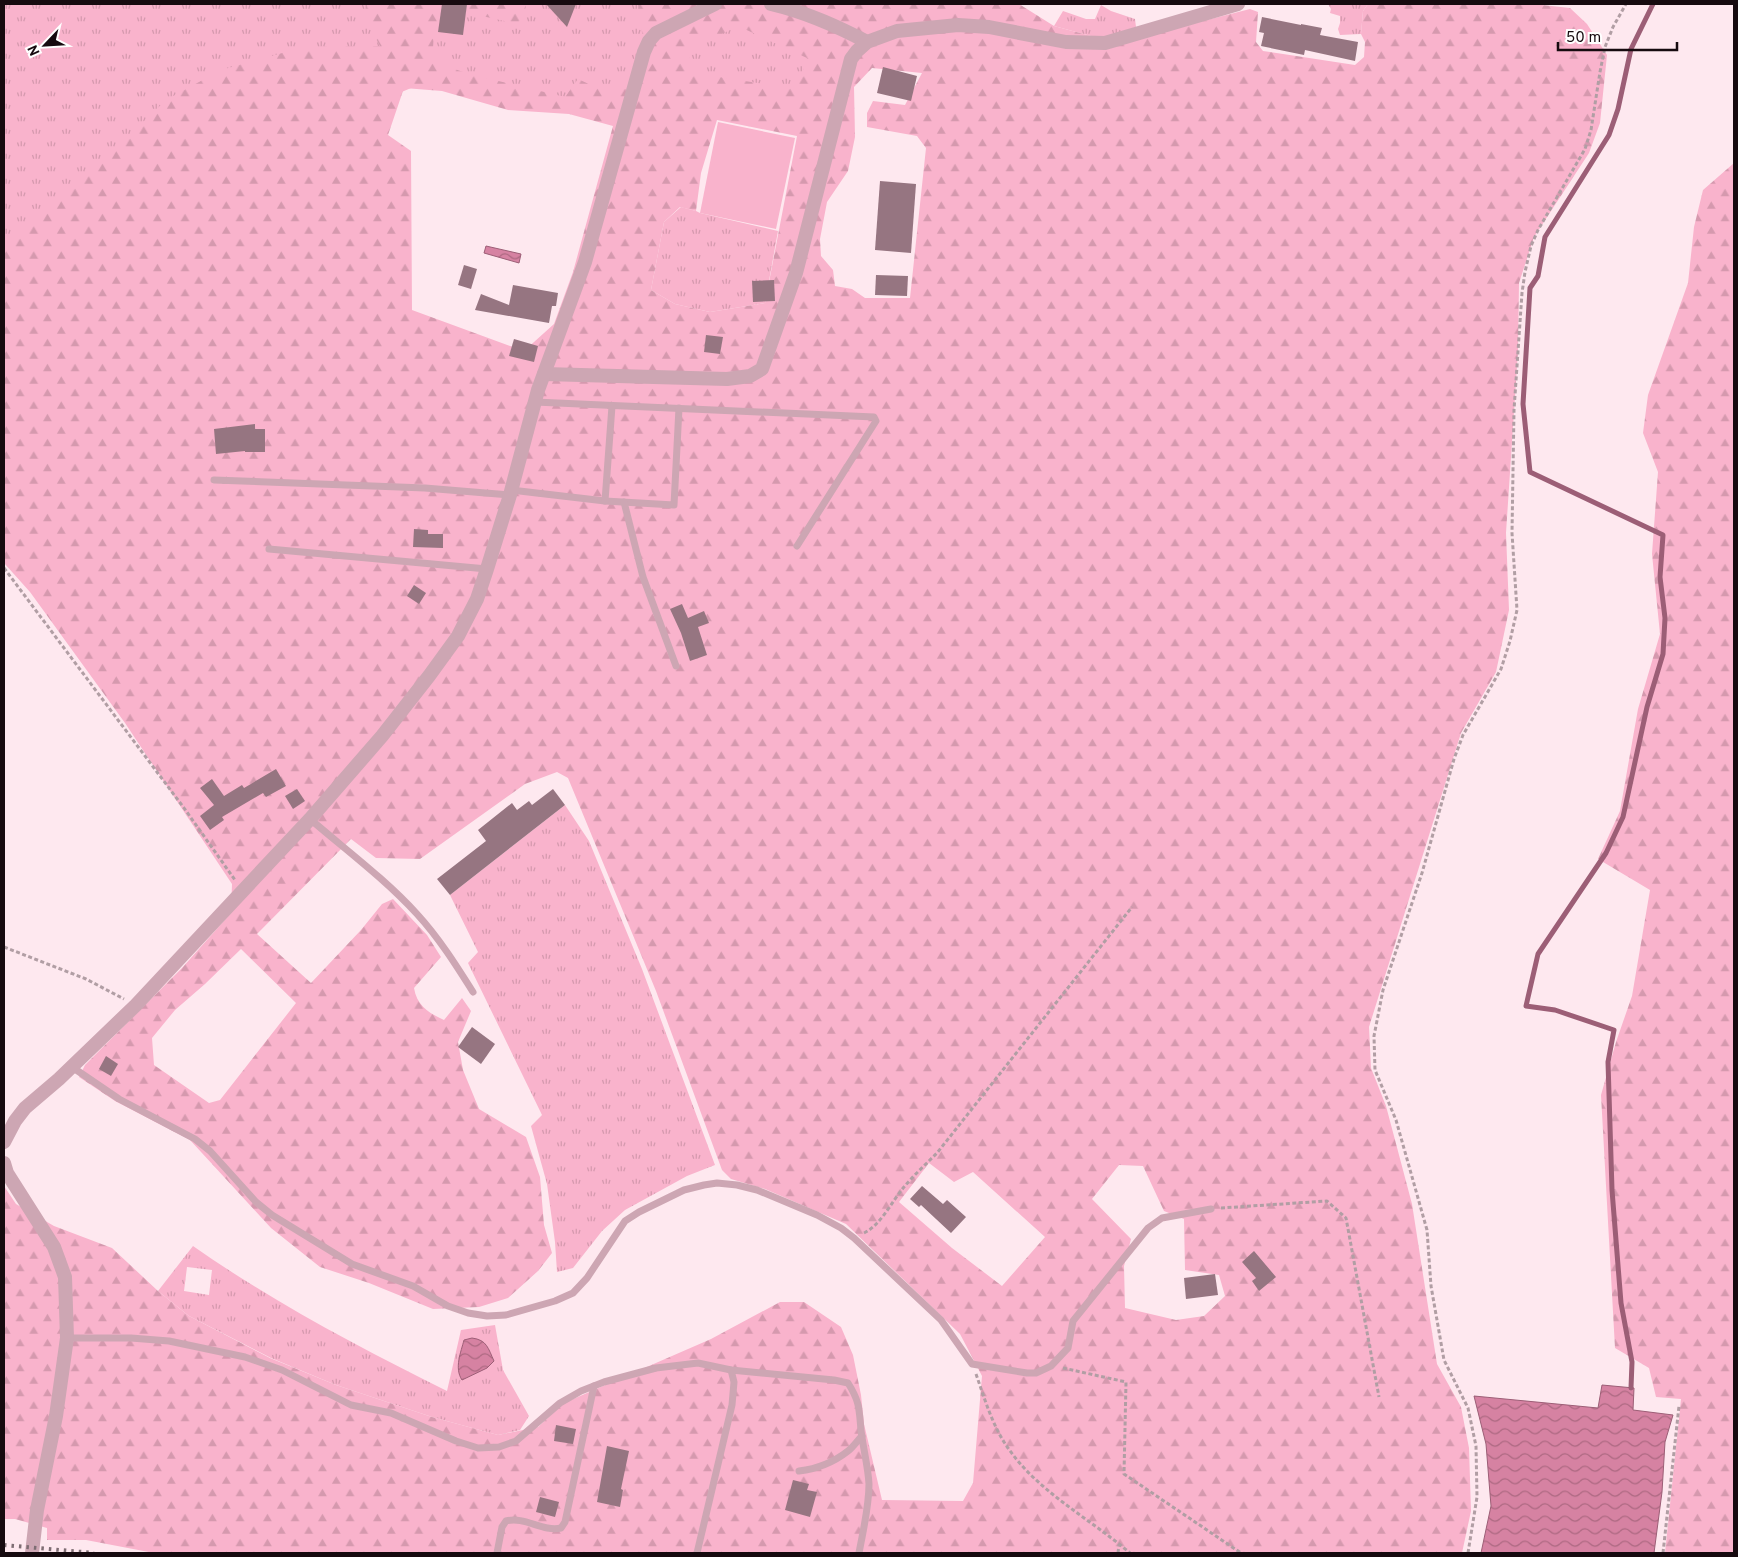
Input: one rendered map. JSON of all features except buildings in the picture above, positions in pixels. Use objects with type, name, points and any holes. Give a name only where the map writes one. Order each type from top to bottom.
[{"type":"street","points":[[4,1142],[15,1121],[25,1108],[72,1067],[136,1005],[310,819],[382,736],[458,636],[473,606],[487,569],[535,402],[585,262],[647,46],[656,33],[715,4]]},
{"type":"street","points":[[771,4],[794,9],[867,42]]},
{"type":"street","points":[[544,374],[727,380],[750,376],[762,370],[796,273],[851,60],[867,42],[897,31],[958,25],[988,27],[1066,42],[1105,43],[1238,4]]},
{"type":"street","points":[[4,1163],[7,1173],[54,1247],[65,1278],[68,1338],[56,1416],[36,1510],[32,1553]]},
{"type":"lane","points":[[535,402],[874,417],[876,420],[797,546]]},
{"type":"lane","points":[[605,501],[612,406]]},
{"type":"lane","points":[[214,480],[425,488],[674,505],[679,408]]},
{"type":"lane","points":[[624,502],[643,577],[676,666]]},
{"type":"lane","points":[[269,549],[487,569]]},
{"type":"lane","points":[[310,819],[382,880],[416,913],[447,950],[473,992]]},
{"type":"lane","points":[[72,1067],[119,1099],[195,1139],[210,1151],[256,1202],[272,1216],[352,1264],[413,1286],[448,1306],[468,1313],[487,1316],[506,1315],[555,1301],[573,1293],[587,1278],[626,1221],[639,1212],[684,1190],[704,1184],[737,1185],[757,1190],[816,1214],[841,1228],[941,1320],[972,1364],[1036,1373],[1051,1366],[1068,1348],[1072,1321],[1148,1228],[1162,1218],[1211,1209]]},
{"type":"lane","points":[[68,1338],[168,1340],[245,1357],[282,1370],[351,1405],[391,1413],[456,1441],[478,1448],[499,1447],[516,1441],[560,1403],[594,1386],[656,1368],[698,1364],[731,1370],[848,1383],[855,1394],[860,1408],[869,1482],[859,1553]]},
{"type":"lane","points":[[697,1553],[732,1405],[734,1382],[731,1370]]},
{"type":"lane","points":[[497,1553],[502,1527],[506,1521],[520,1520],[554,1530],[561,1528],[565,1522],[594,1386]]},
{"type":"lane","points":[[799,1471],[813,1469],[831,1461],[848,1451],[862,1436]]},
{"type":"path","points":[[1468,1553],[1477,1497],[1476,1446],[1468,1408],[1444,1360],[1431,1286],[1427,1230],[1396,1120],[1375,1070],[1374,1036],[1383,990],[1422,873],[1454,759],[1463,735],[1501,669],[1510,641],[1517,610],[1512,533],[1514,410],[1525,272],[1531,246],[1538,230],[1585,148],[1591,130],[1605,47],[1613,27],[1626,4]]},
{"type":"path","points":[[4,568],[178,800],[242,891]]},
{"type":"path","points":[[854,1238],[868,1231],[904,1187],[937,1153],[1132,907]]},
{"type":"path","points":[[4,948],[86,979],[136,1005]]},
{"type":"path","points":[[1211,1209],[1327,1201],[1346,1218],[1379,1397]]},
{"type":"path","points":[[972,1364],[988,1409],[1004,1442],[1009,1448],[1044,1487],[1130,1553]]},
{"type":"path","points":[[1051,1366],[1126,1382],[1124,1474],[1241,1553]]},
{"type":"path","points":[[1663,1553],[1679,1406]]},
{"type":"path","points":[[1118,1553],[1119,1544]]},
{"type":"green space","points":[[4,4],[870,4],[823,120],[606,113],[430,80],[378,102],[4,295]]},
{"type":"green space","points":[[367,4],[526,4],[518,24],[473,14],[434,28],[433,49],[440,64],[469,74],[565,97],[578,79],[606,92],[639,86],[648,76],[638,4],[1019,4],[1054,26],[1117,43],[1250,9],[1258,12],[1256,42],[1263,51],[1355,65],[1364,57],[1365,42],[1361,34],[1363,11],[1368,4],[1533,4],[1570,8],[1587,24],[1607,55],[1600,123],[1589,153],[1534,237],[1519,283],[1518,351],[1506,533],[1509,610],[1496,672],[1461,733],[1369,1027],[1371,1068],[1386,1106],[1412,1204],[1437,1364],[1461,1407],[1469,1448],[1471,1511],[1462,1553],[154,1553],[86,1540],[47,1540],[47,1528],[15,1519],[4,1519],[4,1186],[16,1204],[54,1226],[112,1248],[158,1291],[189,1316],[270,1358],[336,1385],[432,1417],[498,1435],[538,1427],[564,1403],[711,1339],[780,1302],[804,1302],[841,1327],[853,1355],[861,1395],[864,1424],[882,1500],[963,1501],[973,1483],[982,1376],[960,1334],[846,1224],[765,1189],[731,1179],[722,1170],[656,991],[568,778],[557,772],[525,784],[420,859],[376,858],[351,839],[257,934],[311,983],[361,930],[382,904],[393,899],[427,935],[441,957],[414,988],[418,1000],[429,1012],[444,1020],[462,998],[471,1011],[458,1042],[463,1070],[479,1109],[526,1137],[540,1177],[544,1225],[552,1253],[538,1271],[508,1298],[479,1307],[433,1309],[369,1283],[320,1267],[271,1228],[190,1140],[115,1101],[79,1077],[85,1065],[182,968],[231,913],[232,884],[125,723],[30,592],[4,563],[4,250],[82,181],[166,100],[221,70],[304,47],[380,46],[365,19]],"holes":[[[738,26],[807,58],[797,89],[713,76],[687,67],[694,38],[718,36]],[[872,68],[922,73],[905,105],[873,101],[867,113],[867,127],[917,136],[926,148],[910,298],[865,298],[852,289],[835,286],[833,270],[821,256],[820,239],[827,202],[848,171],[855,137],[854,87]],[[404,88],[442,91],[508,110],[569,114],[613,126],[573,272],[554,324],[524,351],[412,310],[411,151],[388,135]],[[717,120],[797,136],[765,303],[710,312],[675,304],[651,290],[664,222],[680,207],[696,211],[701,173]],[[241,949],[296,1003],[220,1100],[209,1103],[154,1065],[152,1038],[175,1010]],[[929,1163],[954,1182],[973,1172],[1045,1237],[1002,1286],[952,1248],[899,1202]],[[1119,1165],[1143,1166],[1164,1211],[1184,1219],[1185,1270],[1219,1275],[1225,1296],[1204,1316],[1176,1320],[1125,1308],[1124,1266],[1131,1239],[1092,1199]]]},
{"type":"green space","points":[[1328,4],[1368,4],[1363,11],[1361,34],[1340,35],[1338,29],[1340,16],[1330,13],[1331,9]]},
{"type":"green space","points":[[1101,5],[1111,11],[1135,19],[1136,27],[1102,39],[1054,26],[1063,11],[1086,19],[1095,19]]},
{"type":"green space","points":[[718,122],[795,138],[776,229],[700,213]]},
{"type":"green space","points":[[1734,163],[1734,1553],[1665,1553],[1681,1399],[1656,1397],[1649,1368],[1615,1348],[1601,1095],[1616,1042],[1632,996],[1650,890],[1598,859],[1620,811],[1638,709],[1660,634],[1652,554],[1658,472],[1643,433],[1648,395],[1688,283],[1694,227],[1703,190]]},
{"type":"green space","points":[[681,207],[778,231],[765,303],[710,312],[675,304],[651,290],[664,222]]},
{"type":"green space","points":[[565,805],[589,841],[642,969],[715,1165],[687,1176],[625,1210],[602,1231],[573,1268],[557,1272],[547,1184],[531,1126],[542,1115],[468,963],[478,952],[450,895]]},
{"type":"green space","points":[[193,1246],[223,1267],[317,1323],[447,1391],[461,1330],[495,1325],[503,1370],[529,1416],[520,1430],[498,1435],[432,1417],[336,1385],[271,1358],[189,1316],[158,1291]],"holes":[[[187,1267],[212,1270],[209,1295],[184,1291]]]},
{"type":"water","points":[[486,246],[521,254],[519,263],[484,253]]},
{"type":"water","points":[[472,1338],[484,1343],[494,1361],[487,1368],[462,1380],[458,1365],[460,1355],[464,1340]]},
{"type":"water","points":[[1602,1385],[1634,1388],[1633,1410],[1673,1415],[1665,1442],[1662,1492],[1654,1553],[1481,1553],[1491,1506],[1486,1444],[1474,1396],[1598,1408]]},
{"type":"waterway","points":[[1631,1388],[1632,1362],[1621,1303],[1612,1190],[1608,1062],[1614,1030],[1555,1010],[1526,1006],[1538,954],[1606,853],[1623,817],[1647,707],[1663,654],[1665,618],[1660,577],[1663,535],[1530,472],[1523,404],[1530,288],[1538,276],[1545,237],[1609,135],[1618,109],[1631,49],[1653,4]]},
{"type":"railway","points":[[4,1545],[94,1553]]}]
